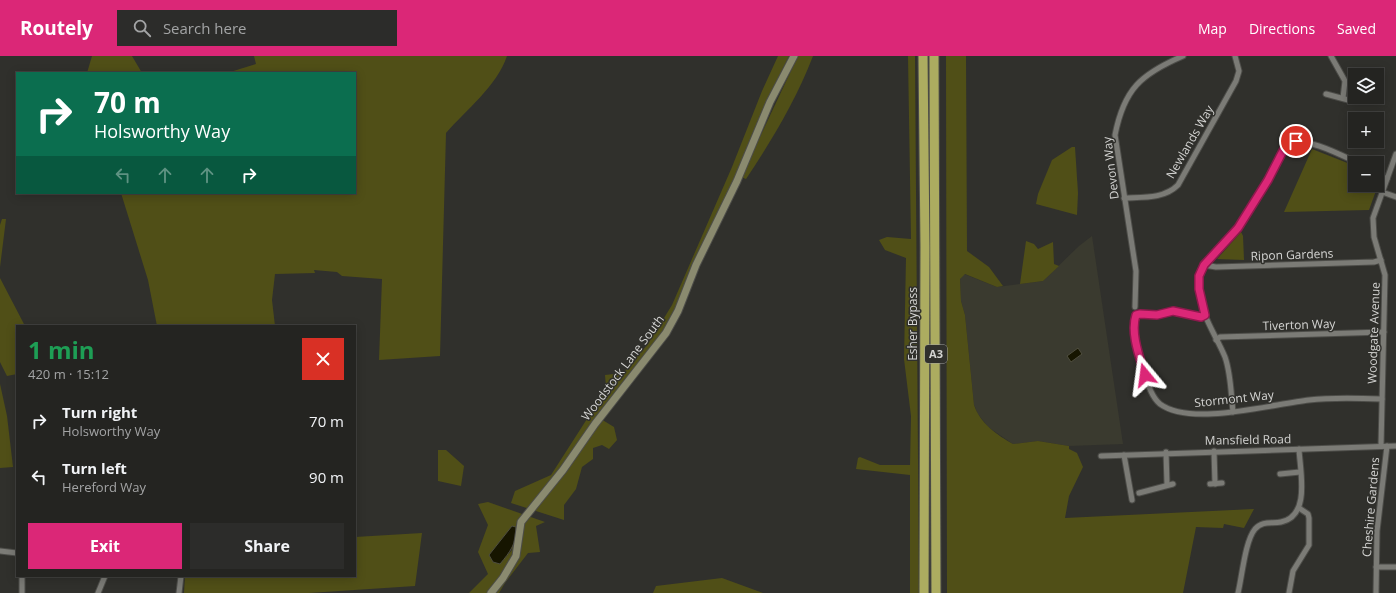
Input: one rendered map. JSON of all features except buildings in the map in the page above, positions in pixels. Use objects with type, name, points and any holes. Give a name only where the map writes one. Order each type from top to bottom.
[{"type":"highway","name":"Esher Bypass","points":[[923,56],[925,239],[924,593]]},
{"type":"highway","name":"Esher Bypass","points":[[934,56],[936,593]]},
{"type":"street","name":"Woodstock Lane South","points":[[491,593],[503,578],[516,556],[521,522],[563,470],[595,424],[666,333],[678,311],[696,265],[738,178],[770,102],[794,56]]},
{"type":"street","points":[[1167,56],[1169,62]]},
{"type":"street","name":"Devon Way","points":[[1135,307],[1136,271],[1132,236],[1124,198],[1115,135],[1117,124],[1127,96],[1134,87],[1145,76],[1169,62],[1183,56]]},
{"type":"street","name":"Newlands Way","points":[[1124,198],[1164,195],[1171,192],[1178,185],[1236,81],[1239,71],[1235,56]]},
{"type":"street","points":[[1331,56],[1345,81],[1344,98]]},
{"type":"street","points":[[1326,94],[1348,100]]},
{"type":"street","points":[[1233,412],[1227,366],[1205,315],[1199,289],[1199,276],[1204,265],[1238,228],[1268,180],[1287,143],[1296,141],[1309,144],[1348,159]]},
{"type":"street","name":"Woodgate Avenue","points":[[1384,187],[1396,154]]},
{"type":"street","points":[[1382,192],[1396,197]]},
{"type":"street","name":"Woodgate Avenue","points":[[1382,192],[1373,218],[1372,227],[1385,275],[1382,399],[1384,446]]},
{"type":"street","name":"Ripon Gardens","points":[[1204,265],[1231,267],[1374,262],[1381,260]]},
{"type":"street","name":"Stormont Way","points":[[1205,315],[1201,317],[1173,311],[1157,315],[1136,315],[1135,336],[1139,352],[1152,392],[1160,404],[1181,412],[1207,414],[1233,412],[1316,399],[1382,399]]},
{"type":"street","name":"Tiverton Way","points":[[1216,340],[1220,337],[1384,332]]},
{"type":"street","name":"Cheshire Gardens","points":[[1376,593],[1377,531],[1384,446]]},
{"type":"street","name":"Mansfield Road","points":[[1101,456],[1166,452],[1396,446]]},
{"type":"street","points":[[1238,593],[1253,532],[1264,523],[1278,523],[1288,519],[1299,508],[1301,498],[1299,449]]},
{"type":"street","points":[[1214,451],[1212,484],[1222,483]]},
{"type":"street","points":[[1166,452],[1167,484]]},
{"type":"street","points":[[1124,454],[1132,500]]},
{"type":"street","points":[[1280,474],[1300,472]]},
{"type":"street","points":[[1139,493],[1167,484],[1173,484]]},
{"type":"street","points":[[1124,491],[1130,490]]},
{"type":"street","points":[[1289,593],[1293,571],[1309,545],[1308,514],[1299,508]]},
{"type":"street","points":[[0,551],[16,553]]},
{"type":"street","points":[[1376,567],[1396,567]]},
{"type":"street","points":[[22,577],[22,593]]},
{"type":"street","points":[[98,593],[105,577]]},
{"type":"street","points":[[179,593],[181,577]]},
{"type":"shaded area","points":[[92,56],[132,56],[141,72],[87,72]]},
{"type":"shaded area","points":[[254,56],[507,56],[489,87],[446,133],[440,356],[379,360],[382,279],[342,276],[337,272],[314,270],[315,273],[275,274],[272,300],[275,325],[157,325],[148,280],[121,194],[356,194],[356,72],[230,72],[256,64]]},
{"type":"shaded area","points":[[778,56],[789,56],[767,100],[735,177],[697,255],[676,306],[662,332],[596,416],[614,427],[617,440],[609,449],[602,445],[593,448],[593,459],[582,467],[576,489],[564,505],[564,520],[511,503],[515,491],[551,475],[603,394],[606,387],[605,375],[623,373],[648,344],[672,305]]},
{"type":"shaded area","points":[[798,56],[813,56],[799,88],[774,135],[746,179],[741,177]]},
{"type":"shaded area","points":[[908,56],[915,56],[919,593],[910,593],[910,475],[856,469],[858,458],[860,457],[880,465],[910,465],[911,416],[904,359],[906,258],[885,250],[879,240],[887,237],[911,239]]},
{"type":"shaded area","points":[[946,56],[966,56],[967,251],[989,267],[1003,286],[997,287],[965,274],[960,279],[961,301],[965,315],[974,405],[980,417],[990,428],[1013,444],[1038,441],[1069,446],[1069,449],[1077,453],[1083,467],[1069,496],[1065,518],[1254,509],[1244,528],[1224,524],[1223,528],[1196,527],[1183,593],[947,593]]},
{"type":"shaded area","points":[[1072,147],[1075,147],[1078,193],[1077,215],[1036,204],[1038,194],[1052,160]]},
{"type":"shaded area","points":[[1312,149],[1348,163],[1348,192],[1375,192],[1369,210],[1284,212]]},
{"type":"shaded area","points":[[2,219],[6,219],[0,267],[0,225]]},
{"type":"shaded area","points":[[1241,232],[1243,236],[1244,260],[1217,259]]},
{"type":"shaded area","points":[[1092,236],[1123,444],[1069,446],[1038,441],[1013,444],[988,427],[978,414],[974,405],[965,315],[961,301],[960,279],[964,274],[997,287],[1043,281],[1079,246]]},
{"type":"shaded area","points":[[1026,241],[1034,244],[1038,249],[1053,242],[1054,264],[1059,266],[1043,281],[1020,284]]},
{"type":"shaded area","points":[[0,278],[24,325],[16,325],[16,374],[7,376],[0,362]]},
{"type":"shaded area","points":[[1078,348],[1082,354],[1071,362],[1067,356]]},
{"type":"shaded area","points":[[0,384],[7,416],[13,467],[0,468]]},
{"type":"shaded area","points":[[438,450],[446,450],[464,466],[461,486],[438,481]]},
{"type":"shaded area","points":[[488,502],[545,522],[536,526],[540,552],[528,553],[499,593],[469,593],[488,574],[478,552],[488,525],[478,504]],"holes":[[[512,526],[512,550],[500,564],[493,562],[489,555]]]},
{"type":"shaded area","points":[[512,526],[516,527],[516,533],[512,547],[500,564],[493,562],[489,555]]},
{"type":"shaded area","points":[[422,533],[415,586],[309,593],[184,593],[185,577],[356,577],[356,537]]},
{"type":"shaded area","points":[[722,578],[763,593],[653,593],[656,586]]},
{"type":"route","points":[[1145,375],[1135,336],[1136,315],[1157,315],[1173,311],[1201,317],[1205,315],[1199,289],[1199,276],[1204,265],[1238,228],[1268,180],[1282,150],[1287,143],[1296,141]]}]
